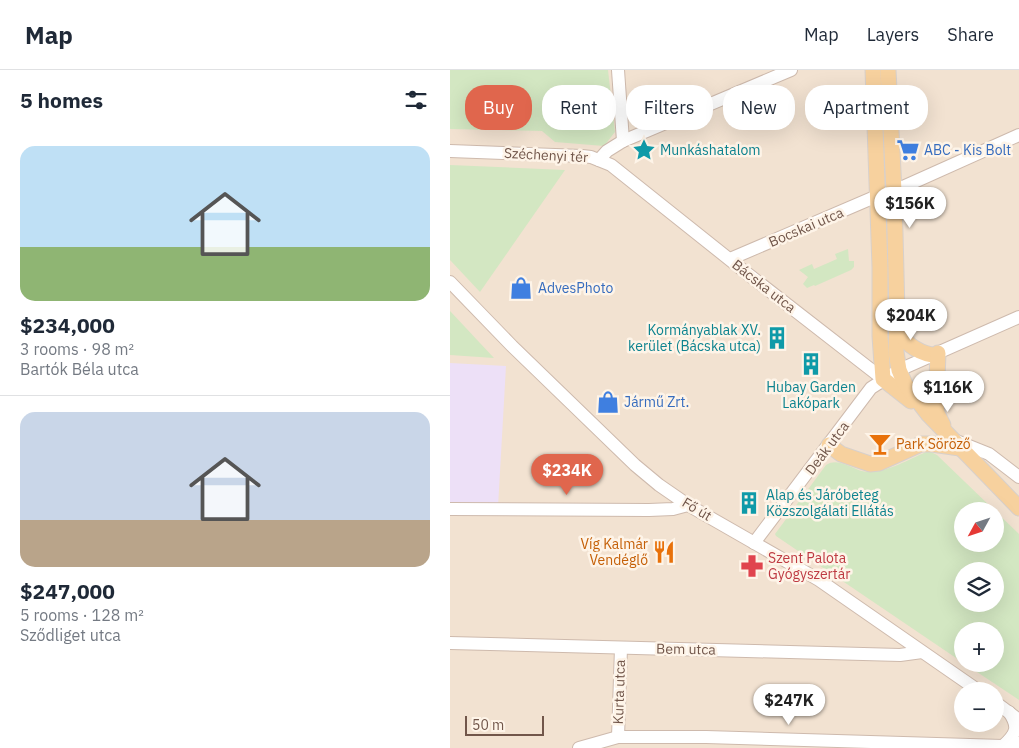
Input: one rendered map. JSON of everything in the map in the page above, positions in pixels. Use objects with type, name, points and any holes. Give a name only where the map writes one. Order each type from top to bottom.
[{"type":"main road","points":[[873,70],[878,196],[880,336],[883,379]]},
{"type":"main road","points":[[888,70],[894,191],[896,352],[898,370]]},
{"type":"main road","points":[[897,314],[900,333],[903,339],[920,352],[935,354],[937,413],[953,441],[1019,508]]},
{"type":"main road","name":"Bácska utca","points":[[898,370],[905,384],[928,414],[953,441]]},
{"type":"main road","name":"Bácska utca","points":[[883,379],[928,414]]},
{"type":"main road","points":[[829,445],[842,454],[870,464],[879,463],[921,444],[953,441]]},
{"type":"street","points":[[618,70],[623,140]]},
{"type":"street","name":"Széchenyi tér","points":[[450,151],[582,156],[599,160],[623,140],[791,70]]},
{"type":"street","name":"Bocskai utca","points":[[730,259],[878,196],[894,191],[1019,135]]},
{"type":"street","name":"Bácska utca","points":[[599,160],[620,170],[883,379]]},
{"type":"street","name":"Fő út","points":[[450,282],[512,346],[635,465],[659,484],[688,505],[819,580],[966,682]]},
{"type":"street","name":"Deák utca","points":[[754,543],[871,388],[898,370],[1019,317]]},
{"type":"street","name":"Bácska utca","points":[[953,441],[989,454],[1019,477]]},
{"type":"street","points":[[450,509],[649,510],[673,509],[688,505]]},
{"type":"street","name":"Bem utca","points":[[450,643],[900,655],[922,652]]},
{"type":"street","name":"Kurta utca","points":[[618,737],[621,648]]},
{"type":"street","points":[[1003,746],[1012,737],[1016,729],[1014,715]]},
{"type":"street","points":[[579,748],[618,737],[707,742],[1003,746],[1019,743]]},
{"type":"shaded area","points":[[450,70],[1019,70],[1019,748],[450,748]]},
{"type":"shaded area","points":[[450,363],[506,366],[498,507],[450,507]]},
{"type":"green space","points":[[450,70],[608,70],[610,85],[542,85],[542,130],[615,130],[604,146],[555,142],[542,131],[496,130],[532,130],[532,85],[465,85],[465,129],[450,129]]},
{"type":"green space","points":[[450,165],[565,170],[480,292],[450,260]]},
{"type":"green space","points":[[848,249],[849,261],[854,261],[854,267],[851,270],[815,286],[807,288],[803,284],[808,277],[799,270],[812,264],[814,269],[837,259],[835,254]]},
{"type":"green space","points":[[450,311],[494,358],[450,355]]},
{"type":"green space","points":[[926,452],[931,452],[937,455],[986,502],[954,502],[954,552],[1004,552],[1004,520],[1019,534],[1019,700],[1004,690],[1004,682],[992,682],[977,672],[1004,672],[1004,622],[954,622],[954,657],[776,536],[775,534],[826,465],[837,462],[864,472],[891,468]]},
{"type":"place","name":"Munkáshatalom","points":[[644,150]]},
{"type":"place","name":"ABC - Kis Bolt","points":[[908,150]]},
{"type":"place","name":"AdvesPhoto","points":[[521,288]]},
{"type":"place","name":"Kormányablak XV. kerület (Bácska utca)","points":[[777,338]]},
{"type":"place","name":"Hubay Garden Lakópark","points":[[811,364]]},
{"type":"place","name":"Jármű Zrt.","points":[[608,402]]},
{"type":"place","name":"Park Söröző","points":[[880,444]]},
{"type":"place","name":"Alap és Járóbeteg Közszolgálati Ellátás","points":[[749,503]]},
{"type":"place","name":"Víg Kalmár Vendéglő","points":[[664,552]]},
{"type":"place","name":"Szent Palota Gyógyszertár","points":[[752,566]]}]
